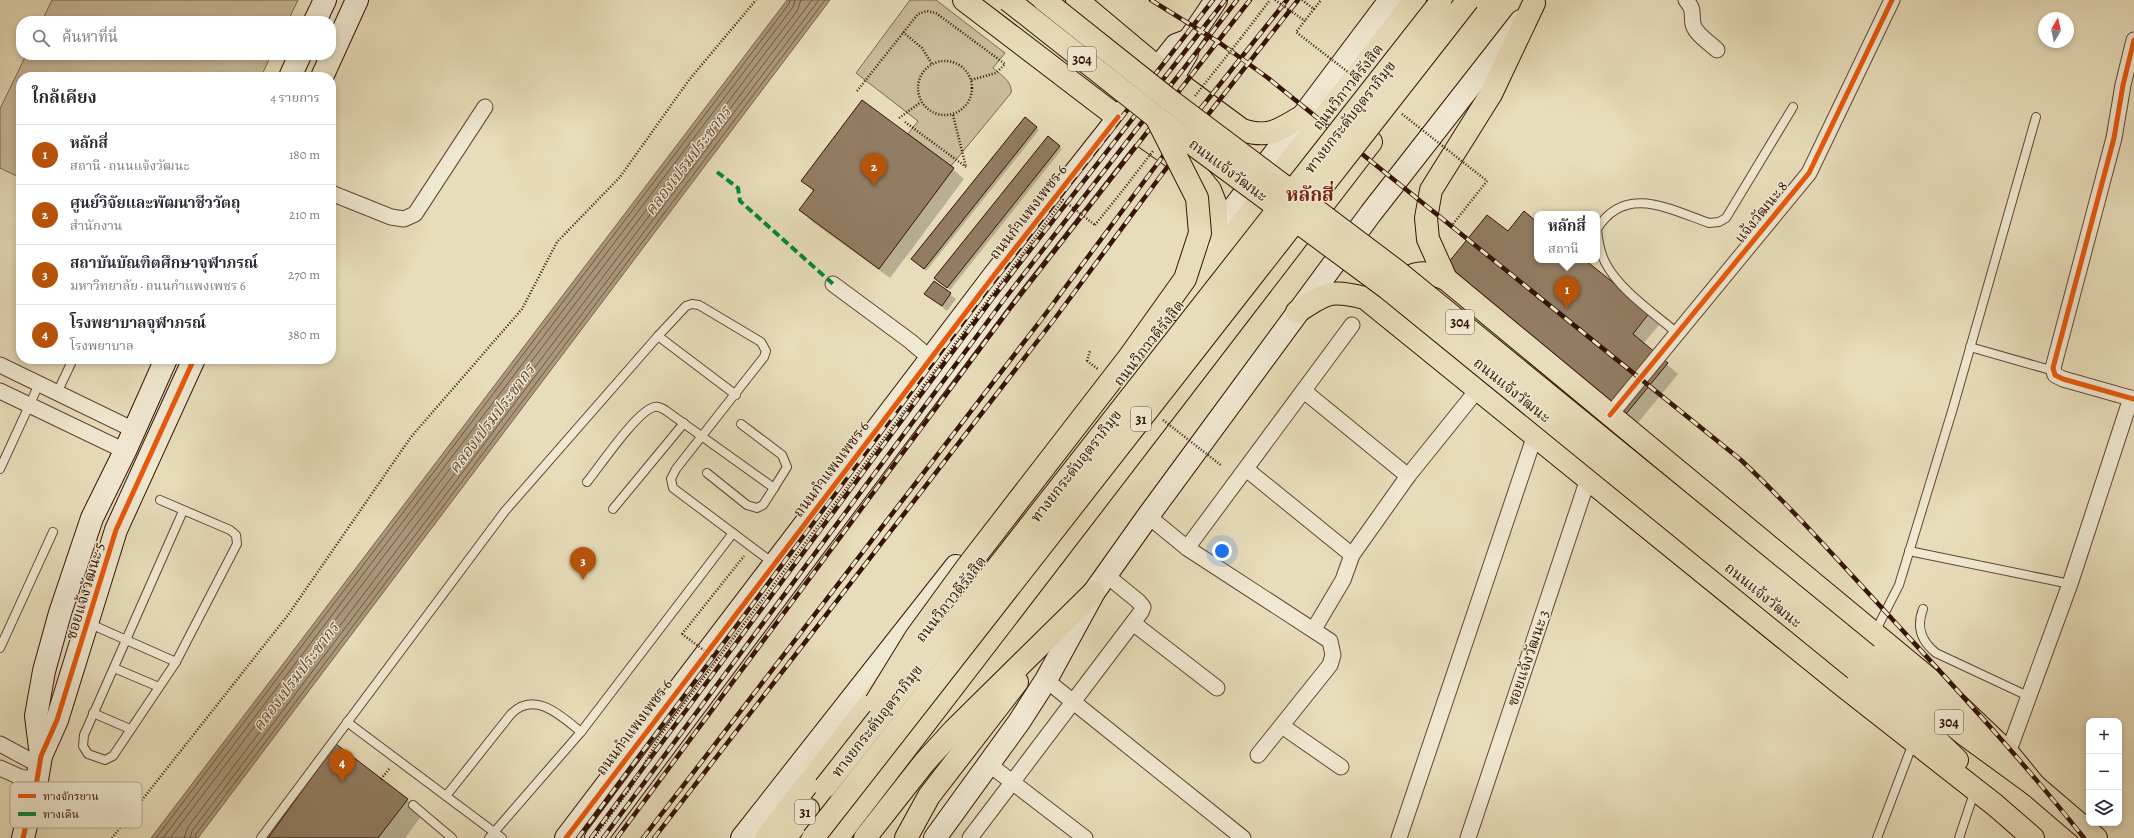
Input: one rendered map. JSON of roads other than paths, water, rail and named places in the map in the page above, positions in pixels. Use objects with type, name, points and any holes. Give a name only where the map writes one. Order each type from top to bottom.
[{"type":"main road","name":"ถนนแจ้งวัฒนะ","points":[[964,0],[1126,123],[1174,158],[1193,169],[1206,185],[1216,205],[1216,233]]},
{"type":"main road","name":"ถนนแจ้งวัฒนะ","points":[[1008,0],[1156,117],[1387,288],[1861,662],[2034,785],[2096,838]]},
{"type":"main road","name":"ถนนแจ้งวัฒนะ","points":[[1044,0],[1167,98],[1398,272],[1861,662],[1952,754],[1995,805]]},
{"type":"main road","points":[[1077,0],[1165,73],[1242,130],[1254,134],[1268,135],[1305,116]]},
{"type":"main road","name":"ถนนวิภาวดีรังสิต","points":[[766,838],[1415,0]]},
{"type":"main road","name":"ทางยกระดับอุตราภิมุข","points":[[785,838],[1442,0]]},
{"type":"main road","name":"ทางยกระดับอุตราภิมุข","points":[[813,838],[1468,0]]},
{"type":"main road","name":"31","points":[[837,838],[1480,0]]},
{"type":"main road","name":"ถนนแจ้งวัฒนะ","points":[[1535,2],[1491,94],[1431,190],[1426,218],[1428,239],[1446,279],[1875,632],[1940,688],[2008,753],[2034,785]]},
{"type":"main road","points":[[1071,82],[1098,82],[1112,71],[1118,61],[1120,46],[1111,29]]},
{"type":"main road","points":[[825,787],[916,637],[967,567],[1130,356],[1185,279],[1200,233],[1197,198],[1156,117]]},
{"type":"main road","points":[[1395,322],[1392,305],[1396,290],[1403,281],[1419,273],[1431,273],[1446,279]]},
{"type":"main road","name":"ถนนแจ้งวัฒนะ","points":[[1297,312],[1326,294],[1345,293],[1365,298],[1995,805],[2033,838]]},
{"type":"main road","points":[[865,838],[924,763],[954,730],[984,698],[1045,641],[1100,583]]},
{"type":"main road","points":[[892,838],[929,796],[1017,681],[1045,641]]},
{"type":"main road","points":[[906,838],[929,796]]},
{"type":"street","points":[[317,16],[325,0]]},
{"type":"street","points":[[336,46],[357,0]]},
{"type":"street","name":"ถนนกำแพงเพชร 6","points":[[566,838],[930,358],[1126,123],[1165,73],[1176,45],[1189,40],[1216,0]]},
{"type":"street","name":"ถนนวิภาวดีรังสิต","points":[[742,838],[1216,233],[1305,116],[1390,0]]},
{"type":"street","points":[[1686,0],[1693,11],[1693,24],[1696,30],[1717,50]]},
{"type":"street","name":"แจ้งวัฒนะ 8","points":[[1610,415],[1809,173],[1892,0]]},
{"type":"street","points":[[935,838],[990,765],[1046,680],[1100,583],[1148,516],[1371,212],[1535,2]]},
{"type":"street","points":[[2008,753],[2030,697],[2070,584],[2133,399],[2063,379],[2055,375],[2054,371],[2114,138],[2129,86],[2134,40]]},
{"type":"street","points":[[292,72],[298,60]]},
{"type":"street","points":[[324,72],[330,60]]},
{"type":"street","points":[[336,195],[391,217],[404,219],[415,214],[485,107]]},
{"type":"street","name":"ถนนกำแพงเพชร 6","points":[[595,838],[1011,284],[1126,123]]},
{"type":"street","points":[[833,284],[910,341],[930,358]]},
{"type":"street","points":[[1187,548],[1352,325]]},
{"type":"street","name":"ซอยแจ้งวัฒนะ 5","points":[[39,767],[36,716],[44,671],[60,613],[92,518],[125,451],[164,364]]},
{"type":"street","name":"ซอยแจ้งวัฒนะ 5","points":[[36,782],[39,767],[58,720],[116,530],[192,364]]},
{"type":"street","points":[[0,365],[157,441]]},
{"type":"street","points":[[1314,629],[1344,580],[1352,555],[1408,476],[1478,389]]},
{"type":"street","points":[[0,391],[148,461]]},
{"type":"street","points":[[1304,391],[1408,476]]},
{"type":"street","points":[[1399,838],[1535,435]]},
{"type":"street","points":[[1246,469],[1352,555]]},
{"type":"street","name":"ซอยแจ้งวัฒนะ 3","points":[[1468,838],[1588,479]]},
{"type":"street","points":[[1148,516],[1187,548],[1314,629],[1330,641],[1333,655],[1330,665],[1258,755]]},
{"type":"street","points":[[970,838],[1133,623],[1142,607],[1100,583]]},
{"type":"street","points":[[1133,623],[1217,688]]},
{"type":"street","points":[[1046,680],[1243,838]]},
{"type":"street","points":[[1282,726],[1341,767]]},
{"type":"street","points":[[0,744],[39,767]]},
{"type":"street","points":[[624,761],[643,775]]},
{"type":"street","points":[[990,765],[1085,838]]},
{"type":"street","points":[[0,768],[20,777],[39,767]]},
{"type":"street","name":"ซอยแจ้งวัฒนะ 5","points":[[23,838],[25,828]]},
{"type":"lane","points":[[1600,225],[1612,211],[1636,202],[1652,204],[1709,223],[1718,222],[1726,218],[1793,107]]},
{"type":"lane","points":[[1875,632],[1899,585],[1970,347],[2036,117]]},
{"type":"lane","points":[[1600,248],[1605,262],[1621,284],[1677,334]]},
{"type":"lane","points":[[261,838],[505,511],[658,336],[686,306],[692,304],[699,305],[761,342],[766,350],[764,357],[736,395],[702,436],[671,479],[673,488],[774,563]]},
{"type":"lane","points":[[658,336],[736,395]]},
{"type":"lane","points":[[1970,347],[2054,371]]},
{"type":"lane","points":[[58,393],[71,364]]},
{"type":"lane","points":[[0,469],[39,384]]},
{"type":"lane","points":[[587,482],[639,416],[652,407],[657,406],[666,410],[774,488]]},
{"type":"lane","points":[[613,509],[684,423]]},
{"type":"lane","points":[[706,473],[747,505],[757,508],[763,505],[787,467],[782,455],[741,424]]},
{"type":"lane","points":[[160,500],[230,530],[236,535],[237,544],[176,662],[113,756],[105,760],[88,754],[83,746],[84,735],[183,511]]},
{"type":"lane","points":[[0,648],[53,532]]},
{"type":"lane","points":[[491,835],[580,732],[733,533]]},
{"type":"lane","points":[[1909,551],[2070,584]]},
{"type":"lane","points":[[1923,609],[1920,619],[1920,628],[1927,646],[1936,653],[2030,697]]},
{"type":"lane","points":[[88,623],[176,662]]},
{"type":"lane","points":[[114,668],[159,687]]},
{"type":"lane","points":[[446,796],[511,714],[522,706],[542,705],[550,708],[580,732]]},
{"type":"lane","points":[[93,713],[130,729]]},
{"type":"lane","points":[[347,722],[446,796],[491,835],[502,838]]},
{"type":"lane","points":[[1877,838],[1914,741]]},
{"type":"lane","points":[[1959,838],[1975,789]]},
{"type":"lane","points":[[413,805],[452,838]]},
{"type":"water","name":"คลองเปรมประชากร","points":[[787,0],[830,0],[198,838],[151,838]]},
{"type":"railway","points":[[1151,0],[1220,43],[1268,78],[1741,460],[1818,538],[1966,700],[2038,782],[2084,838]]},
{"type":"railway","points":[[578,838],[988,289],[1213,0]]},
{"type":"railway","points":[[591,838],[995,295],[1225,0]]},
{"type":"railway","points":[[603,838],[1003,301],[1237,0]]},
{"type":"railway","points":[[617,838],[1011,307],[1250,0]]},
{"type":"railway","points":[[643,838],[1041,320],[1166,152],[1287,0]]},
{"type":"railway","points":[[654,838],[1056,317],[1174,158],[1298,0]]},
{"type":"place","name":"ศูนย์วิจัยและพัฒนาชีววัตถุ","points":[[874,186]]},
{"type":"place","name":"หลักสี่","points":[[1567,309]]},
{"type":"place","name":"สถาบันบัณฑิตศึกษาจุฬาภรณ์","points":[[583,580]]},
{"type":"place","name":"โรงพยาบาลจุฬาภรณ์","points":[[342,782]]},
{"type":"district","name":"หลักสี่","points":[[1310,195]]}]
